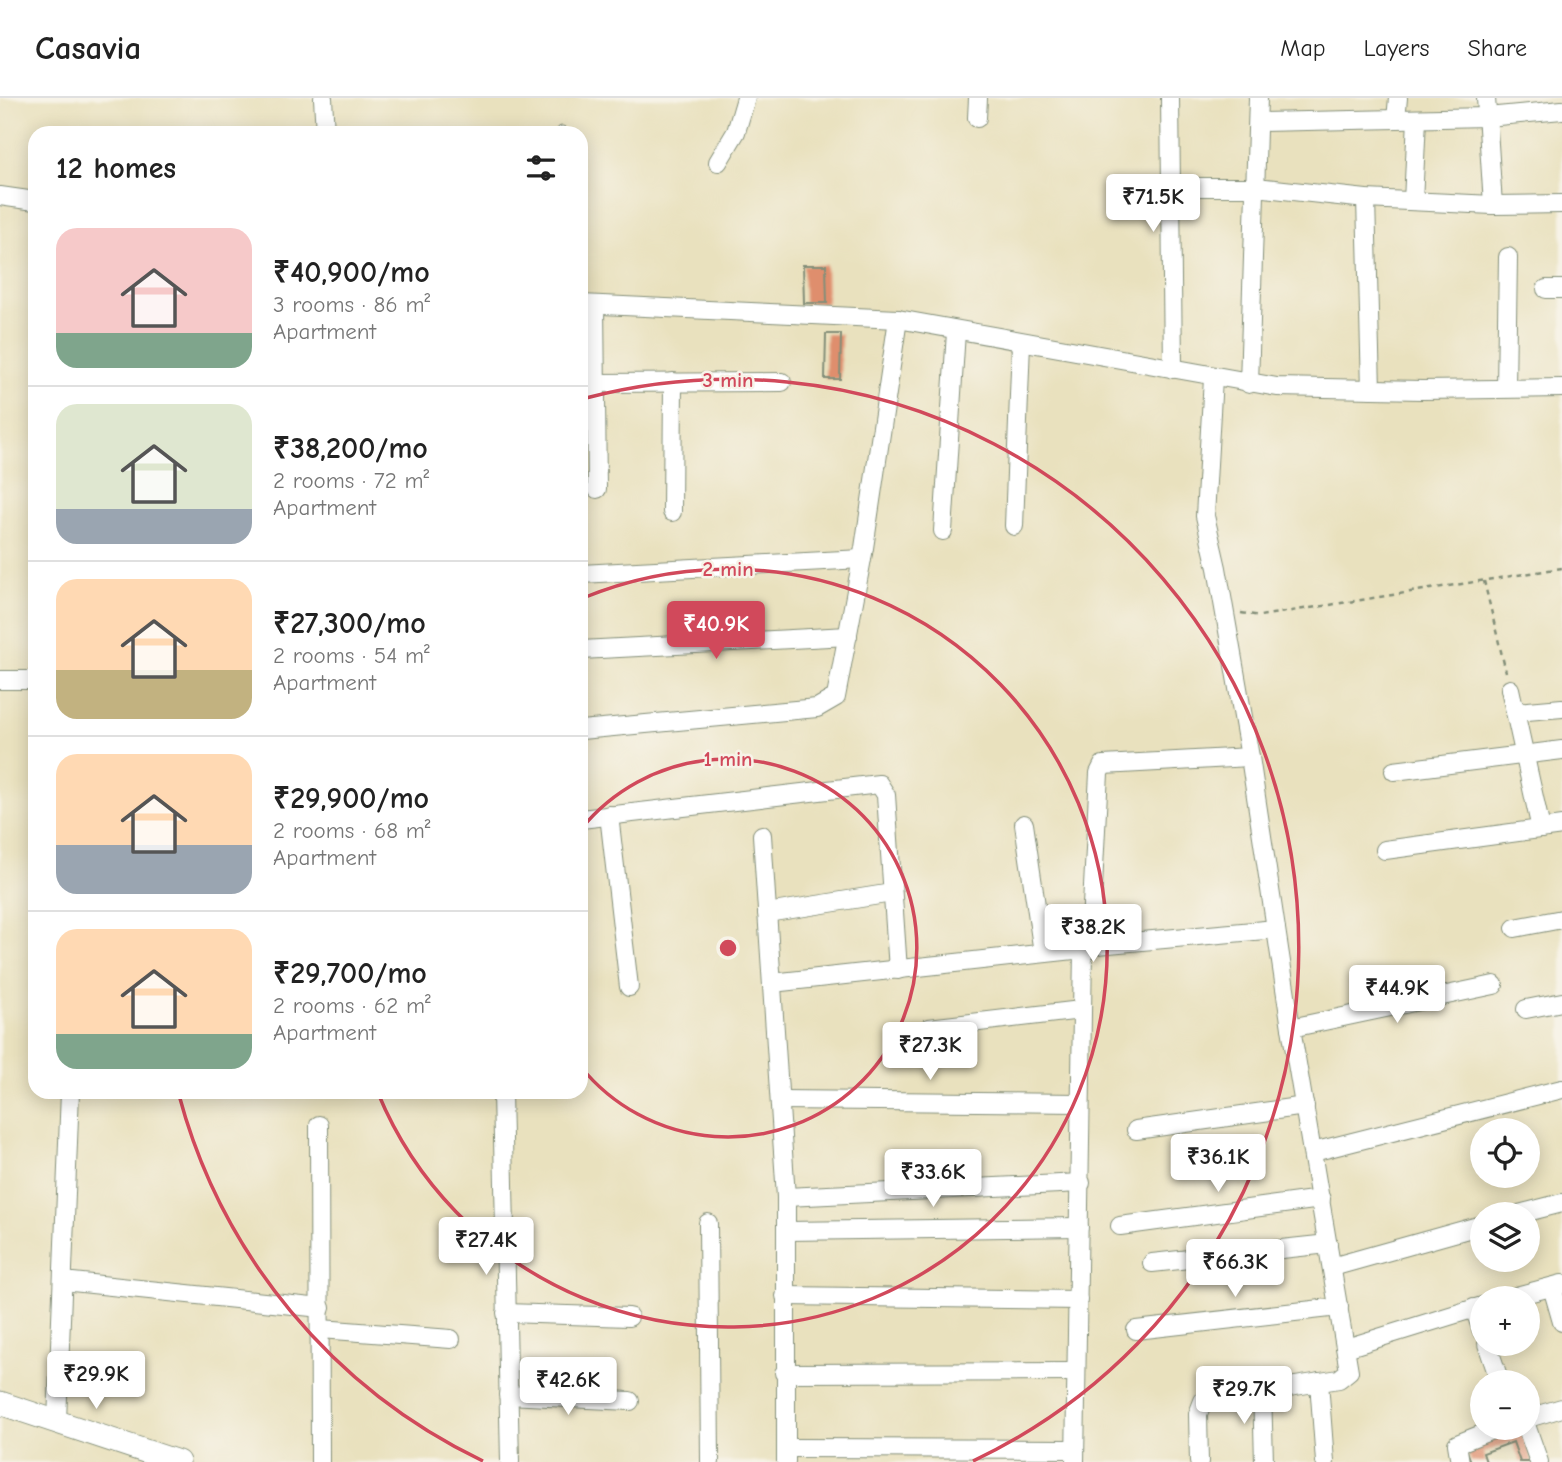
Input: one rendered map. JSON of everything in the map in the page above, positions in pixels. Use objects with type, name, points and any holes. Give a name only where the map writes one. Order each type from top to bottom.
[{"type":"street","points":[[323,98],[325,126]]},
{"type":"street","points":[[718,162],[736,132],[746,98]]},
{"type":"street","points":[[977,118],[978,98]]},
{"type":"street","points":[[1170,98],[1173,369]]},
{"type":"street","points":[[1249,384],[1258,98]]},
{"type":"street","points":[[1396,120],[1398,98]]},
{"type":"street","points":[[1486,98],[1493,205]]},
{"type":"street","points":[[1258,122],[1487,117],[1562,110]]},
{"type":"street","points":[[1413,201],[1417,119]]},
{"type":"street","points":[[1171,187],[1256,187],[1366,199],[1493,205],[1562,204]]},
{"type":"street","points":[[0,197],[28,200]]},
{"type":"street","points":[[1366,199],[1371,389]]},
{"type":"street","points":[[1506,388],[1508,257]]},
{"type":"street","points":[[597,489],[596,383],[588,305],[898,320],[1249,384],[1371,389],[1562,388]]},
{"type":"street","points":[[588,729],[824,707],[836,697],[862,559],[898,320]]},
{"type":"street","points":[[943,531],[956,332]]},
{"type":"street","points":[[1014,526],[1021,343]]},
{"type":"street","points":[[1199,1462],[1199,1407],[1203,1401],[1345,1377],[1349,1371],[1291,1028],[1250,757],[1205,516],[1213,378]]},
{"type":"street","points":[[672,512],[673,382]]},
{"type":"street","points":[[596,383],[782,382]]},
{"type":"street","points":[[588,575],[862,559]]},
{"type":"street","points":[[588,650],[848,636]]},
{"type":"street","points":[[0,680],[28,680]]},
{"type":"street","points":[[1510,689],[1541,829]]},
{"type":"street","points":[[1515,712],[1562,708]]},
{"type":"street","points":[[1394,771],[1562,750]]},
{"type":"street","points":[[1084,947],[1090,943],[1099,773],[1103,765],[1250,757]]},
{"type":"street","points":[[588,818],[879,784],[886,795],[898,970]]},
{"type":"street","points":[[609,815],[629,987]]},
{"type":"street","points":[[1024,824],[1043,953]]},
{"type":"street","points":[[1385,850],[1562,826]]},
{"type":"street","points":[[762,835],[786,1197],[786,1455],[1075,1456],[1079,1103],[1084,947]]},
{"type":"street","points":[[767,913],[892,893]]},
{"type":"street","points":[[1515,928],[1562,919]]},
{"type":"street","points":[[772,983],[1084,947],[1276,929]]},
{"type":"street","points":[[1291,1028],[1494,985]]},
{"type":"street","points":[[1527,1009],[1562,1002]]},
{"type":"street","points":[[929,1027],[1081,1010]]},
{"type":"street","points":[[1312,1152],[1562,1089]]},
{"type":"street","points":[[57,1421],[70,1099]]},
{"type":"street","points":[[502,1099],[510,1462]]},
{"type":"street","points":[[780,1100],[1079,1103]]},
{"type":"street","points":[[1136,1130],[1305,1107]]},
{"type":"street","points":[[319,1125],[320,1462]]},
{"type":"street","points":[[786,1197],[1080,1183]]},
{"type":"street","points":[[1120,1226],[1321,1199]]},
{"type":"street","points":[[1540,1209],[1562,1203]]},
{"type":"street","points":[[708,1223],[710,1462]]},
{"type":"street","points":[[787,1231],[1079,1227]]},
{"type":"street","points":[[1332,1267],[1470,1228]]},
{"type":"street","points":[[1152,1263],[1328,1244]]},
{"type":"street","points":[[63,1281],[321,1308]]},
{"type":"street","points":[[1540,1290],[1557,1285],[1562,1322]]},
{"type":"street","points":[[785,1296],[1078,1300]]},
{"type":"street","points":[[1136,1330],[1339,1307]]},
{"type":"street","points":[[1346,1348],[1470,1309]]},
{"type":"street","points":[[506,1313],[629,1317]]},
{"type":"street","points":[[321,1329],[451,1339]]},
{"type":"street","points":[[784,1373],[1076,1372]]},
{"type":"street","points":[[1319,1382],[1325,1462]]},
{"type":"street","points":[[1262,1389],[1264,1462]]},
{"type":"street","points":[[508,1395],[630,1401]]},
{"type":"street","points":[[0,1403],[178,1462]]},
{"type":"street","points":[[1540,1414],[1562,1408]]},
{"type":"street","points":[[1460,1462],[1457,1444],[1470,1439]]},
{"type":"street","points":[[1531,1440],[1539,1462]]},
{"type":"path","points":[[1223,602],[1247,616],[1260,617],[1562,568]]},
{"type":"path","points":[[1483,581],[1510,689]]},
{"type":"building","points":[[803,265],[826,265],[827,303],[804,303]]},
{"type":"building","points":[[826,334],[841,334],[840,379],[825,379]]},
{"type":"building","points":[[1478,1440],[1525,1440],[1533,1462],[1520,1462],[1513,1442],[1483,1453],[1486,1462],[1471,1462],[1465,1445]]}]
